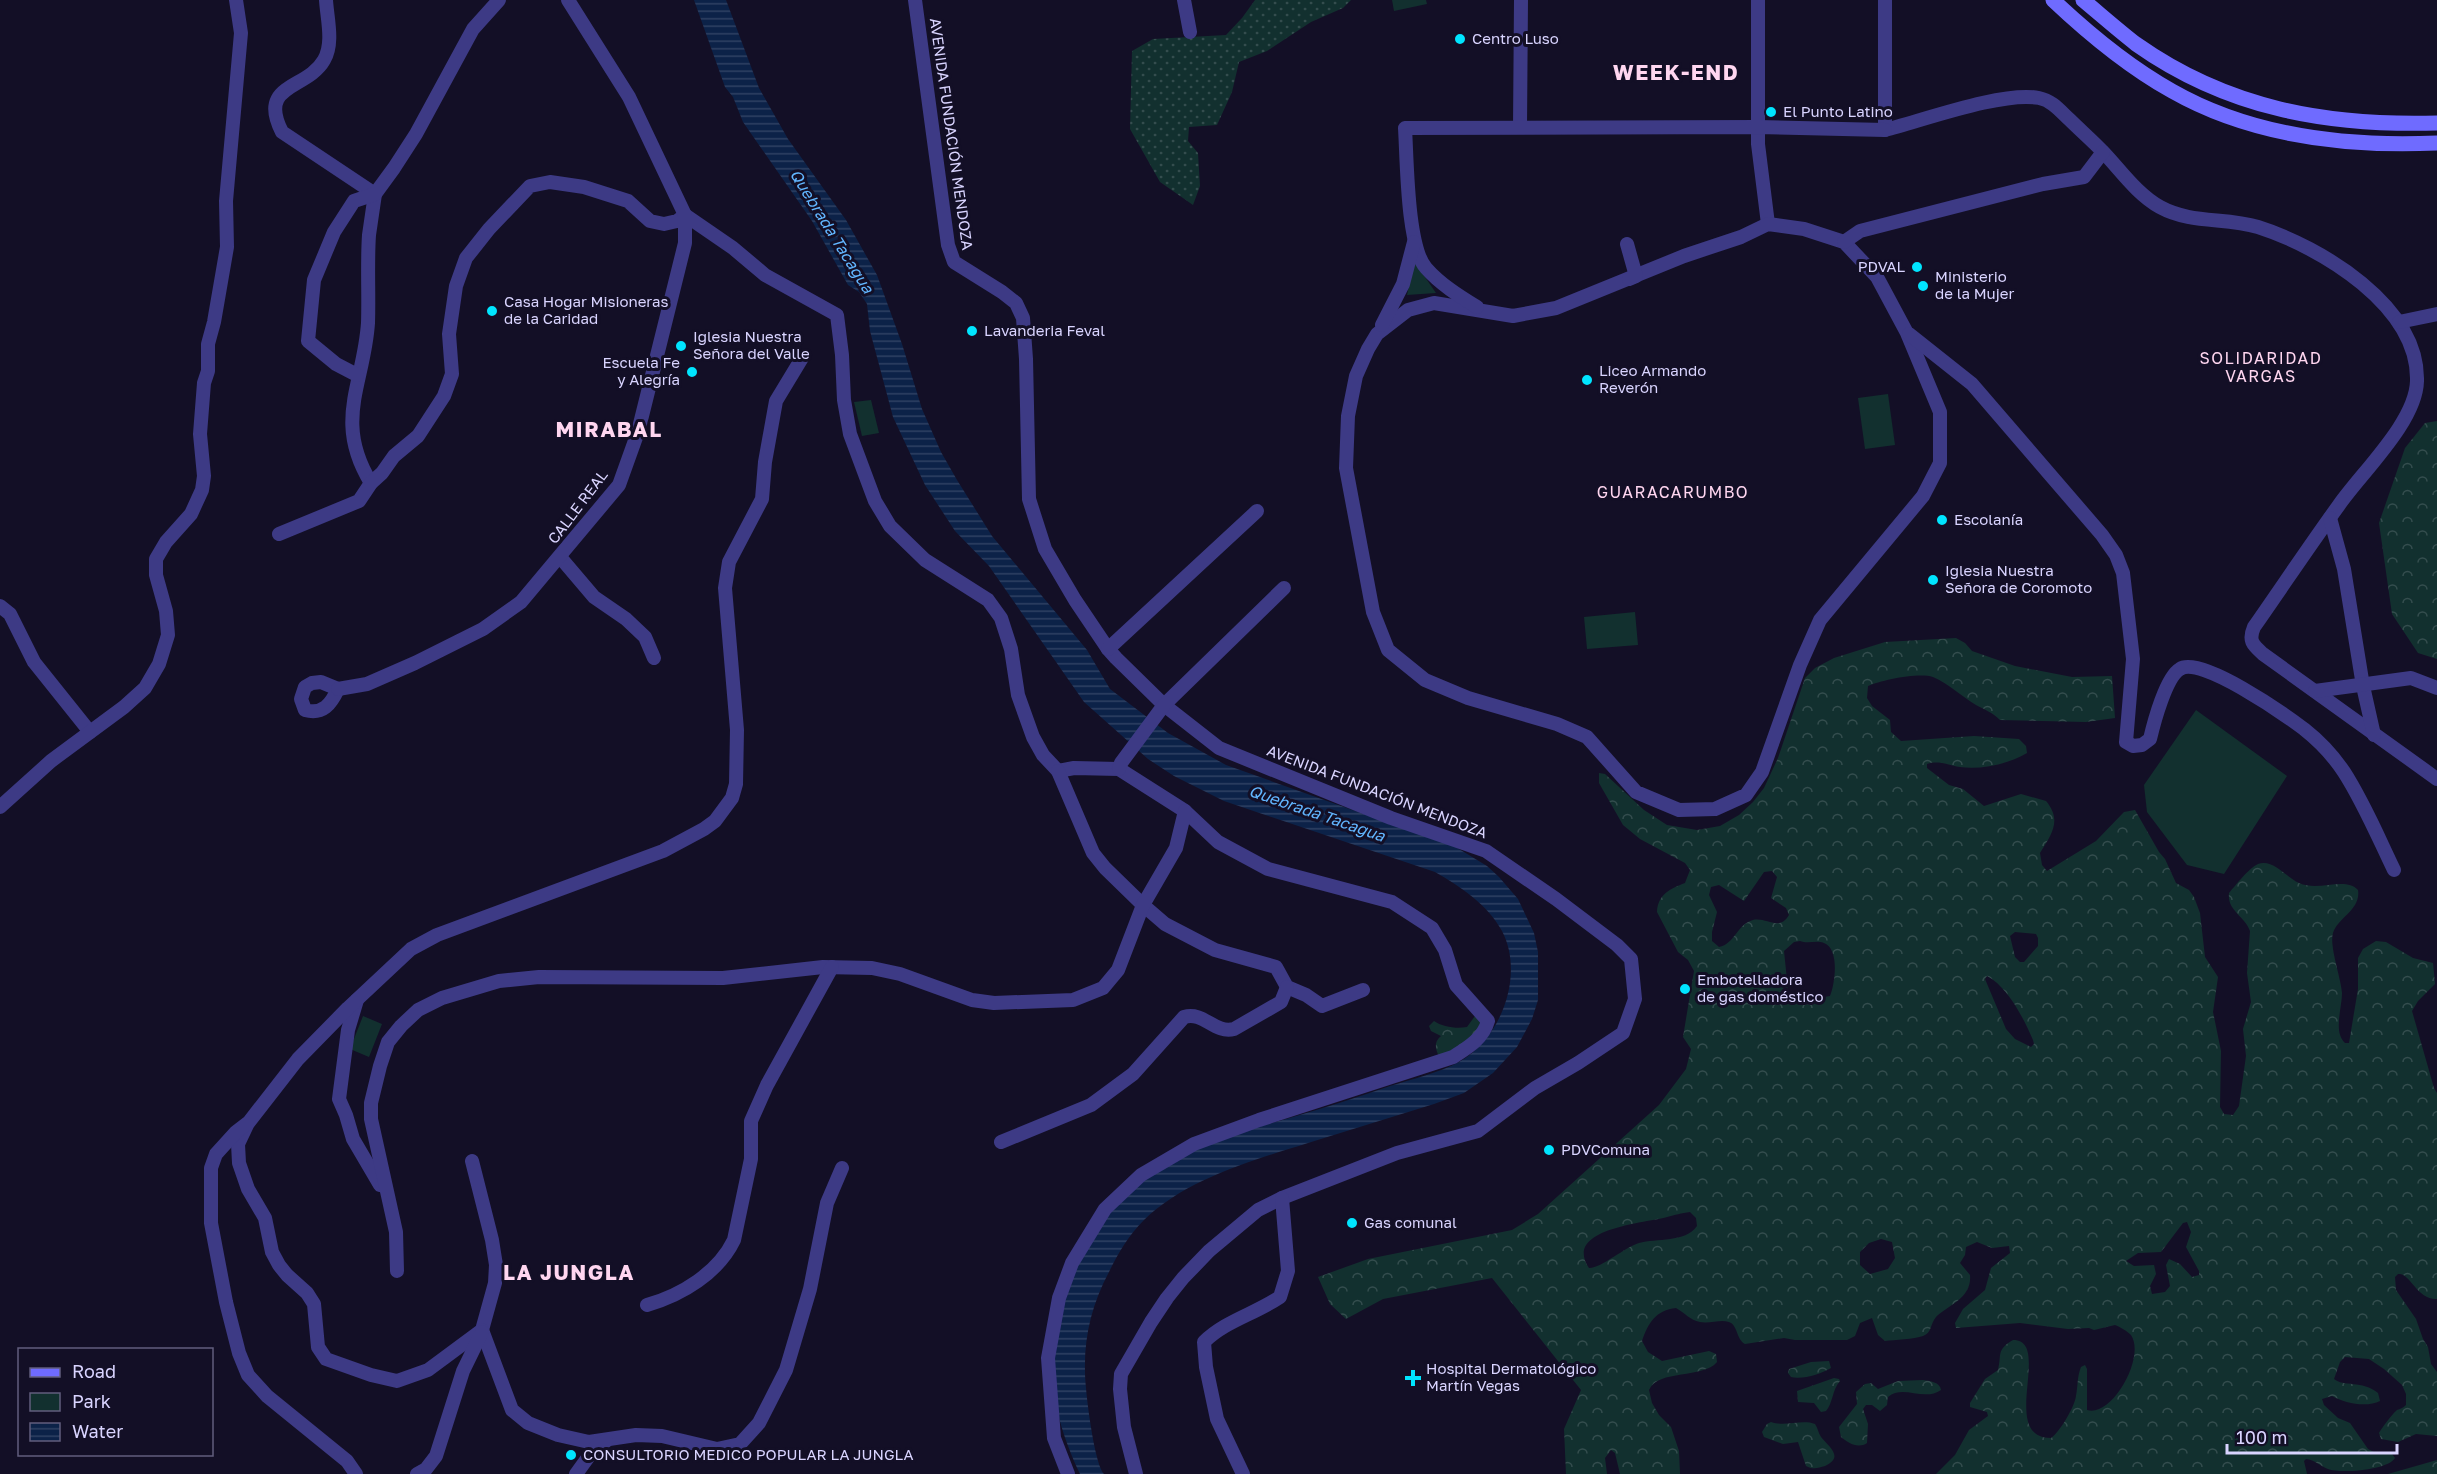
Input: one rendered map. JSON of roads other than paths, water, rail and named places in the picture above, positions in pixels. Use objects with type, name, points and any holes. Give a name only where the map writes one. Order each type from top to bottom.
[{"type":"main road","points":[[2053,0],[2075,21],[2141,72],[2172,91],[2222,113],[2258,125],[2329,140],[2388,144],[2437,143]]},
{"type":"main road","points":[[2083,0],[2137,44],[2157,57],[2215,89],[2248,102],[2346,120],[2437,123]]},
{"type":"street","points":[[0,807],[51,761],[145,688],[159,664],[168,635],[166,611],[156,575],[156,559],[166,542],[191,514],[202,490],[204,476],[200,434],[204,383],[208,371],[208,344],[227,247],[226,201],[241,33],[236,0]]},
{"type":"street","points":[[326,0],[329,30],[325,59],[317,69],[282,91],[276,103],[274,117],[282,132],[375,194]]},
{"type":"street","points":[[371,483],[362,469],[355,446],[352,405],[357,375],[366,348],[369,235],[375,194],[416,134],[473,29],[499,0]]},
{"type":"street","name":"CALLE REAL","points":[[338,689],[367,684],[415,663],[483,629],[521,602],[619,485],[634,443],[686,243],[685,215],[629,97],[568,0]]},
{"type":"street","name":"AVENIDA FUNDACIÓN MENDOZA","points":[[915,0],[948,245],[954,262],[1016,303],[1023,318],[1029,499],[1045,549],[1108,649],[1164,705],[1219,748],[1391,818],[1485,851],[1588,922],[1631,959],[1635,999],[1623,1033],[1535,1088],[1478,1131],[1397,1153],[1282,1198],[1258,1210],[1209,1251],[1183,1278],[1151,1322],[1121,1374],[1120,1389],[1124,1427],[1136,1474]]},
{"type":"street","points":[[1184,0],[1190,32]]},
{"type":"street","points":[[1520,128],[1521,0]]},
{"type":"street","points":[[1758,0],[1758,128],[1760,172],[1768,224]]},
{"type":"street","points":[[1885,0],[1885,130]]},
{"type":"street","points":[[1377,334],[1408,310],[1434,303],[1513,316],[1556,308],[1768,224],[1804,229],[1844,242],[1877,277],[1907,333],[1940,412],[1940,462],[1923,496],[1820,620],[1800,666],[1762,771],[1746,795],[1715,809],[1679,810],[1636,792],[1587,737],[1557,723],[1468,698],[1425,680],[1388,650],[1373,612],[1346,468],[1348,416],[1356,376],[1377,334],[1392,309],[1403,284],[1414,242],[1405,128],[1885,130],[2012,96],[2050,101],[2103,152],[2135,187],[2158,206],[2182,216],[2258,227],[2326,257],[2350,273],[2399,322],[2412,344],[2416,357],[2418,382],[2411,408],[2388,443],[2330,518],[2250,636],[2251,644],[2257,649],[2437,779]]},
{"type":"street","points":[[1844,242],[1860,231],[2043,184],[2084,177],[2103,152]]},
{"type":"street","points":[[279,534],[359,501],[394,456],[418,436],[444,396],[452,374],[449,334],[456,286],[466,258],[489,229],[530,186],[550,182],[584,187],[628,201],[650,221],[664,224],[677,221],[685,215],[734,248],[765,275],[837,315],[844,400],[850,434],[875,501],[890,526],[925,560],[988,600],[1001,618],[1011,649],[1018,695],[1033,737],[1044,755],[1058,771],[1093,853],[1105,868],[1166,924],[1215,950],[1276,967],[1287,987],[1306,995],[1322,1006],[1363,990]]},
{"type":"street","points":[[357,375],[336,364],[308,341],[309,318],[314,280],[334,232],[354,201],[375,194]]},
{"type":"street","points":[[1414,242],[1425,267],[1450,290],[1480,309]]},
{"type":"street","points":[[1627,244],[1636,276]]},
{"type":"street","points":[[2399,322],[2437,314]]},
{"type":"street","points":[[1907,333],[1972,384],[2102,535],[2116,555],[2123,573],[2133,659],[2126,742],[2133,746],[2142,745],[2150,739],[2172,674],[2182,667],[2198,667],[2234,683],[2305,730],[2327,752],[2344,772],[2369,817],[2394,870]]},
{"type":"street","points":[[482,1330],[428,1370],[397,1381],[371,1376],[326,1359],[318,1347],[315,1334],[314,1304],[307,1293],[287,1275],[272,1252],[265,1218],[248,1189],[240,1163],[238,1144],[249,1122],[298,1059],[358,998],[411,949],[437,935],[663,851],[704,829],[723,811],[732,798],[736,784],[737,752],[725,588],[729,562],[762,500],[765,462],[776,401],[802,358]]},
{"type":"street","points":[[1108,649],[1257,511]]},
{"type":"street","points":[[2330,518],[2344,569],[2362,686],[2374,735]]},
{"type":"street","points":[[561,557],[594,597],[626,619],[645,637],[654,658]]},
{"type":"street","points":[[1120,766],[1164,705],[1284,588]]},
{"type":"street","points":[[0,606],[10,614],[34,662],[90,732]]},
{"type":"street","points":[[2315,691],[2411,678],[2437,688]]},
{"type":"street","points":[[1058,771],[1120,766],[1185,811],[1218,842],[1268,869],[1392,902],[1432,928],[1445,950],[1456,985],[1488,1021],[1482,1034],[1453,1057],[1259,1120],[1194,1144],[1141,1175],[1105,1209],[1072,1263],[1059,1298],[1048,1359],[1054,1438],[1068,1474]]},
{"type":"street","points":[[397,1271],[396,1232],[370,1119],[371,1103],[388,1042],[418,1010],[442,998],[476,986],[509,980],[539,977],[723,978],[832,967],[872,968],[900,974],[972,1000],[994,1003],[1073,1000],[1102,988],[1118,970],[1143,905],[1176,849],[1185,811]]},
{"type":"street","points":[[647,1305],[664,1300],[699,1280],[729,1251],[734,1240],[751,1159],[751,1121],[767,1085],[832,967]]},
{"type":"street","points":[[1001,1142],[1091,1105],[1132,1074],[1184,1017],[1200,1016],[1213,1025],[1228,1030],[1234,1029],[1281,1002],[1287,987]]},
{"type":"street","points":[[358,998],[348,1030],[339,1099],[353,1139],[386,1196]]},
{"type":"street","points":[[249,1122],[236,1132],[216,1154],[211,1168],[209,1192],[211,1223],[239,1353],[248,1375],[267,1396],[346,1461],[356,1474]]},
{"type":"street","points":[[417,1474],[426,1469],[436,1456],[463,1371],[482,1330],[495,1283],[496,1265],[492,1240],[472,1161]]},
{"type":"street","points":[[482,1330],[512,1410],[528,1423],[558,1435],[589,1442],[636,1435],[662,1436],[717,1449],[740,1444],[754,1429],[786,1370],[810,1289],[827,1203],[842,1168]]},
{"type":"street","points":[[1243,1474],[1217,1419],[1206,1367],[1204,1342],[1228,1324],[1280,1297],[1288,1271],[1282,1198]]},
{"type":"street","points":[[576,1474],[597,1445],[608,1440]]},
{"type":"water","name":"Quebrada Tacagua","points":[[694,0],[726,0],[759,88],[788,139],[846,220],[877,275],[922,409],[941,452],[992,536],[1087,650],[1110,689],[1168,733],[1226,765],[1454,846],[1487,866],[1499,877],[1518,899],[1534,933],[1538,952],[1538,1000],[1532,1019],[1517,1047],[1493,1073],[1464,1093],[1434,1104],[1222,1172],[1180,1193],[1144,1220],[1133,1232],[1116,1258],[1098,1296],[1090,1320],[1086,1346],[1085,1372],[1088,1409],[1097,1456],[1104,1474],[1080,1474],[1058,1414],[1053,1383],[1052,1351],[1071,1279],[1092,1237],[1106,1218],[1139,1183],[1179,1156],[1204,1144],[1425,1076],[1459,1062],[1474,1052],[1487,1038],[1505,1004],[1510,986],[1511,967],[1508,948],[1502,931],[1489,913],[1473,897],[1444,877],[1224,801],[1174,776],[1148,759],[1084,702],[989,566],[955,531],[925,485],[893,417],[870,331],[867,304],[859,292],[848,285],[812,221],[743,122],[733,97],[725,87]]},
{"type":"place","name":"Centro Luso","points":[[1460,39]]},
{"type":"place","name":"El Punto Latino","points":[[1771,112]]},
{"type":"place","name":"PDVAL","points":[[1917,267]]},
{"type":"place","name":"Ministerio de la Mujer","points":[[1923,286]]},
{"type":"place","name":"Casa Hogar Misioneras de la Caridad","points":[[492,311]]},
{"type":"place","name":"Lavanderia Feval","points":[[972,331]]},
{"type":"place","name":"Iglesia Nuestra Señora del Valle","points":[[681,346]]},
{"type":"place","name":"Escuela Fe y Alegría","points":[[692,372]]},
{"type":"place","name":"Liceo Armando Reverón","points":[[1587,380]]},
{"type":"place","name":"Escolanía","points":[[1942,520]]},
{"type":"place","name":"Iglesia Nuestra Señora de Coromoto","points":[[1933,580]]},
{"type":"place","name":"Embotelladora de gas doméstico","points":[[1685,989]]},
{"type":"place","name":"PDVComuna","points":[[1549,1150]]},
{"type":"place","name":"Gas comunal","points":[[1352,1223]]},
{"type":"place","name":"Hospital Dermatológico Martín Vegas","points":[[1413,1378]]},
{"type":"place","name":"CONSULTORIO MEDICO POPULAR LA JUNGLA","points":[[571,1455]]},
{"type":"district","name":"WEEK-END","points":[[1676,73]]},
{"type":"district","name":"SOLIDARIDAD VARGAS","points":[[2261,367]]},
{"type":"district","name":"MIRABAL","points":[[609,430]]},
{"type":"district","name":"GUARACARUMBO","points":[[1673,492]]},
{"type":"district","name":"LA JUNGLA","points":[[569,1273]]}]
